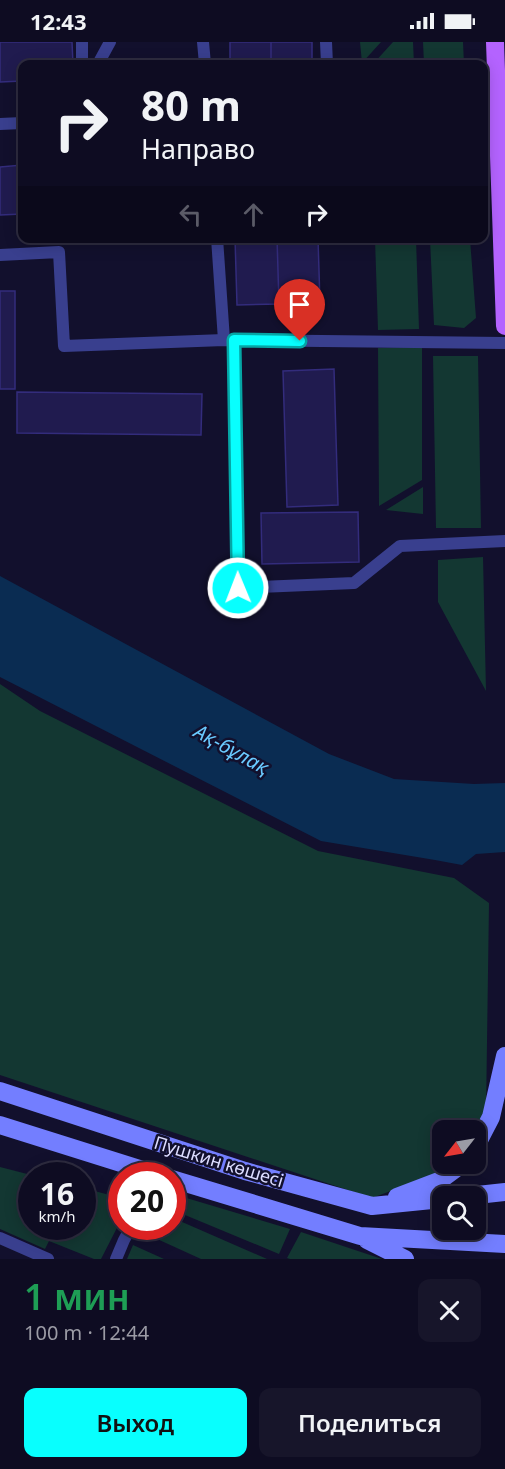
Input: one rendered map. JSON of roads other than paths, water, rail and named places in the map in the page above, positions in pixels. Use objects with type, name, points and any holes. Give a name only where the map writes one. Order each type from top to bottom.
[{"type":"main road","points":[[495,42],[505,326]]},
{"type":"main road","points":[[486,1127],[491,1117],[505,1056]]},
{"type":"main road","name":"Пушкин көшесі","points":[[0,1091],[245,1171],[372,1206],[432,1200]]},
{"type":"main road","name":"Пушкин көшесі","points":[[0,1125],[118,1162]]},
{"type":"main road","points":[[372,1206],[439,1181],[448,1174]]},
{"type":"main road","name":"Пушкин көшесі","points":[[186,1183],[360,1236],[505,1244]]},
{"type":"main road","points":[[486,1194],[505,1192]]},
{"type":"main road","points":[[360,1236],[405,1259]]},
{"type":"lane","points":[[82,42],[82,60]]},
{"type":"lane","points":[[100,60],[110,42]]},
{"type":"lane","points":[[203,42],[205,60]]},
{"type":"lane","points":[[326,42],[327,60]]},
{"type":"lane","points":[[0,124],[18,123]]},
{"type":"lane","points":[[218,243],[229,340],[238,588],[354,583],[400,546],[505,541]]},
{"type":"lane","points":[[0,255],[59,252],[64,346],[229,340],[505,343]]},
{"type":"lane","points":[[0,1238],[48,1259]]},
{"type":"lane","points":[[116,1259],[124,1240]]},
{"type":"water","name":"Ақ-бұлақ","points":[[0,576],[329,754],[394,779],[474,784],[505,783],[505,852],[476,854],[462,865],[321,841],[0,677]]}]
